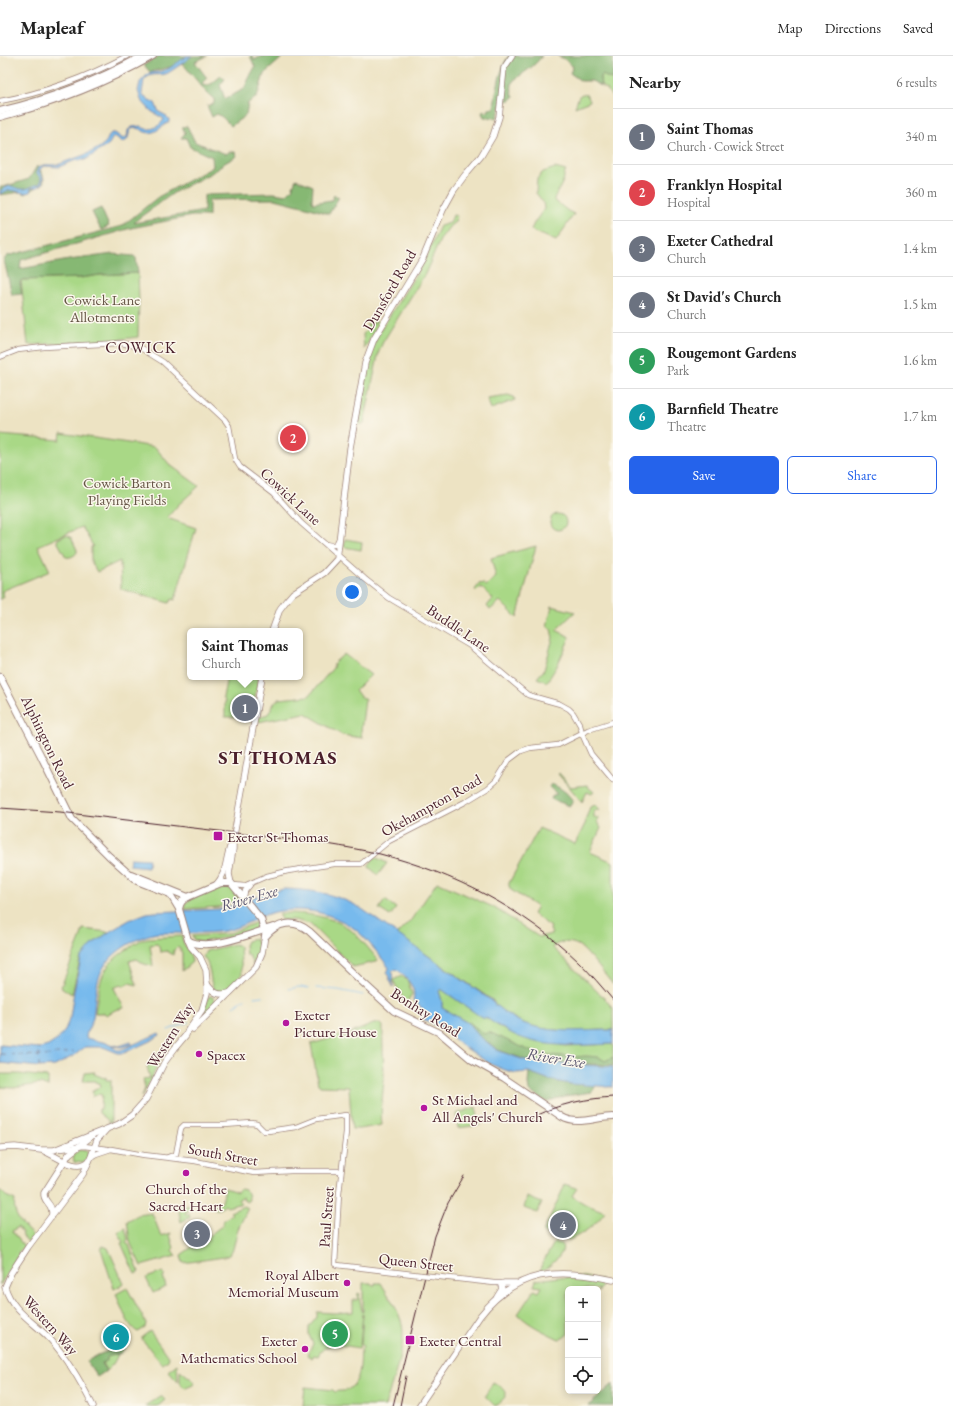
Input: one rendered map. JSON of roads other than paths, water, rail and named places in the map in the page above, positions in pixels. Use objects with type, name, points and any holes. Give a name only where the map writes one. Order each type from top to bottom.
[{"type":"highway","points":[[0,111],[29,104],[73,89],[97,79],[142,56]]},
{"type":"highway","points":[[0,117],[38,107],[75,94],[129,70],[153,56]]},
{"type":"highway","name":"Alphington Road","points":[[0,677],[72,819],[137,882],[170,894],[179,909]]},
{"type":"highway","points":[[126,871],[188,897]]},
{"type":"highway","points":[[264,930],[261,920],[232,884],[227,882],[215,885],[188,897],[182,901],[179,909],[188,938],[197,944],[209,944],[254,934],[282,924]]},
{"type":"highway","points":[[254,934],[259,928],[261,920]]},
{"type":"highway","name":"Bonhay Road","points":[[261,920],[270,925],[297,924],[309,931],[394,1011],[440,1033],[472,1060],[504,1078],[568,1120],[577,1121],[600,1117],[613,1117]]},
{"type":"highway","points":[[265,937],[282,924]]},
{"type":"main road","name":"Dunsford Road","points":[[338,555],[350,448],[360,386],[368,356],[379,329],[423,258],[443,210],[454,190],[481,156],[493,136],[499,116],[504,68],[512,56]]},
{"type":"main road","points":[[273,628],[284,603],[293,593],[329,569],[335,562],[338,555]]},
{"type":"main road","points":[[232,884],[229,874],[233,844],[261,680]]},
{"type":"main road","points":[[215,885],[224,873],[233,844]]},
{"type":"main road","points":[[186,1035],[256,967],[262,953],[265,937],[264,930]]},
{"type":"main road","name":"Western Way","points":[[95,1138],[103,1129],[109,1128],[129,1118],[142,1104],[152,1090],[164,1063],[200,1014],[206,996],[207,984],[205,966],[200,957],[191,947],[188,938]]},
{"type":"main road","points":[[207,984],[217,994],[227,994],[231,992]]},
{"type":"main road","points":[[206,996],[211,994],[217,997],[218,1003],[216,1007]]},
{"type":"main road","points":[[54,1152],[87,1136],[95,1138]]},
{"type":"main road","points":[[52,1216],[50,1204],[44,1198],[44,1194],[69,1154],[95,1138]]},
{"type":"main road","points":[[52,1216],[60,1203],[83,1174],[95,1147],[95,1138]]},
{"type":"main road","points":[[0,1148],[27,1148],[54,1152],[69,1164],[82,1166],[91,1158]]},
{"type":"main road","points":[[54,1152],[58,1163],[57,1173]]},
{"type":"main road","points":[[69,1154],[68,1160],[74,1165]]},
{"type":"main road","points":[[50,1204],[54,1205],[60,1203]]},
{"type":"main road","name":"Western Way","points":[[52,1216],[6,1281],[5,1287],[8,1296],[20,1312],[51,1340],[73,1368],[93,1406]]},
{"type":"main road","points":[[502,1286],[518,1283],[546,1274],[561,1273],[589,1275],[613,1280]]},
{"type":"main road","points":[[419,1406],[480,1316],[494,1301],[502,1286]]},
{"type":"main road","points":[[494,1301],[502,1286]]},
{"type":"street","points":[[0,101],[62,84],[127,56]]},
{"type":"street","name":"Cowick Lane","points":[[0,357],[18,350],[44,347],[121,343],[131,344],[143,349],[162,362],[225,420],[229,426],[235,459],[240,467],[274,493],[301,522],[338,555]]},
{"type":"street","points":[[324,543],[332,546],[338,543],[339,539]]},
{"type":"street","name":"Buddle Lane","points":[[338,555],[389,598],[478,651],[513,684],[528,695],[560,704],[569,709],[576,717],[588,748],[594,758],[613,780]]},
{"type":"street","name":"Okehampton Road","points":[[251,884],[267,876],[288,871],[334,864],[360,864],[388,841],[465,802],[488,788],[496,781],[510,760],[521,751],[530,748],[558,745],[590,729],[613,722]]},
{"type":"street","points":[[232,884],[244,886],[251,884]]},
{"type":"street","points":[[244,898],[245,891],[251,884]]},
{"type":"street","name":"Paul Street","points":[[177,1157],[181,1128],[184,1125],[252,1123],[259,1126],[264,1131],[268,1131],[296,1127],[316,1120],[346,1115],[346,1132],[341,1171],[336,1238],[336,1264]]},
{"type":"street","name":"South Street","points":[[54,1152],[84,1146],[168,1158],[177,1157],[254,1173],[341,1171]]},
{"type":"street","points":[[80,1147],[88,1151],[91,1158]]},
{"type":"street","name":"South Street","points":[[91,1158],[96,1154],[109,1150]]},
{"type":"street","name":"Queen Street","points":[[336,1264],[421,1274],[502,1286]]},
{"type":"water","points":[[187,56],[192,56],[168,73],[153,75],[144,80],[142,93],[144,97],[155,103],[159,112],[169,119],[169,122],[150,133],[137,128],[131,129],[126,141],[122,142],[116,137],[113,137],[109,144],[85,160],[76,160],[59,167],[43,166],[39,171],[43,178],[42,184],[38,187],[31,188],[30,192],[22,193],[10,190],[0,194],[0,191],[11,186],[25,189],[40,184],[41,178],[36,173],[40,167],[43,165],[57,165],[89,153],[105,143],[111,133],[115,133],[123,139],[127,137],[128,130],[132,127],[141,126],[150,129],[157,127],[164,119],[151,111],[141,100],[138,91],[140,82],[149,73],[168,69]]},
{"type":"water","points":[[130,858],[149,859],[148,867],[129,865]]},
{"type":"water","points":[[284,889],[323,893],[340,898],[359,907],[495,1003],[494,1004],[505,1013],[522,1022],[537,1027],[558,1030],[613,1030],[613,1044],[553,1045],[541,1043],[513,1034],[485,1017],[484,1019],[441,989],[439,991],[442,1001],[442,1008],[468,1023],[478,1035],[497,1050],[528,1061],[613,1067],[613,1087],[570,1084],[550,1080],[529,1072],[516,1073],[490,1064],[457,1042],[441,1028],[423,1019],[422,1008],[413,1000],[414,995],[410,983],[397,969],[392,971],[393,987],[387,973],[389,968],[371,945],[355,929],[333,917],[313,911],[302,910],[271,913],[237,928],[225,931],[201,933],[158,933],[132,942],[109,960],[100,975],[96,991],[93,1018],[86,1038],[119,1046],[131,1042],[132,1044],[122,1047],[111,1046],[117,1050],[121,1050],[159,1033],[160,1035],[124,1053],[118,1053],[103,1047],[85,1047],[75,1055],[55,1066],[39,1067],[0,1063],[0,1045],[41,1048],[48,1046],[57,1040],[64,1032],[70,1018],[81,958],[94,943],[109,932],[131,919],[147,913],[223,909],[263,894]]},
{"type":"waterway","points":[[289,989],[298,987],[309,988]]},
{"type":"waterway","points":[[316,988],[338,990],[363,995]]},
{"type":"waterway","points":[[254,997],[263,996]]},
{"type":"waterway","points":[[234,1006],[245,999]]},
{"type":"waterway","points":[[168,1030],[189,1022]]},
{"type":"railway","points":[[0,808],[60,812],[327,844],[380,854],[408,862],[435,871],[487,895],[535,925],[579,962],[613,1000]]},
{"type":"railway","points":[[526,1121],[536,1115],[557,1107],[590,1099],[613,1097]]},
{"type":"railway","points":[[393,1406],[435,1236],[448,1203],[464,1176]]},
{"type":"railway","points":[[400,1406],[406,1376]]},
{"type":"place","name":"Franklyn Hospital","points":[[293,438]]},
{"type":"place","name":"Saint Thomas","points":[[245,708]]},
{"type":"place","name":"Exeter St Thomas","points":[[218,836]]},
{"type":"place","name":"Exeter Picture House","points":[[286,1023]]},
{"type":"place","name":"Spacex","points":[[199,1054]]},
{"type":"place","name":"St Michael and All Angels' Church","points":[[424,1108]]},
{"type":"place","name":"Church of the Sacred Heart","points":[[186,1173]]},
{"type":"place","name":"St David's Church","points":[[563,1225]]},
{"type":"place","name":"Exeter Cathedral","points":[[197,1234]]},
{"type":"place","name":"Royal Albert Memorial Museum","points":[[347,1283]]},
{"type":"place","name":"Rougemont Gardens","points":[[335,1334]]},
{"type":"place","name":"Barnfield Theatre","points":[[116,1337]]},
{"type":"place","name":"Exeter Central","points":[[410,1340]]},
{"type":"place","name":"Exeter Mathematics School","points":[[305,1349]]},
{"type":"district","name":"COWICK","points":[[141,347]]},
{"type":"district","name":"ST THOMAS","points":[[278,757]]},
{"type":"park label","name":"Cowick Lane Allotments","points":[[102,308]]},
{"type":"park label","name":"Cowick Barton Playing Fields","points":[[127,490]]},
{"type":"water label","name":"River Exe","points":[[249,898]]},
{"type":"water label","name":"River Exe","points":[[556,1058]]}]
